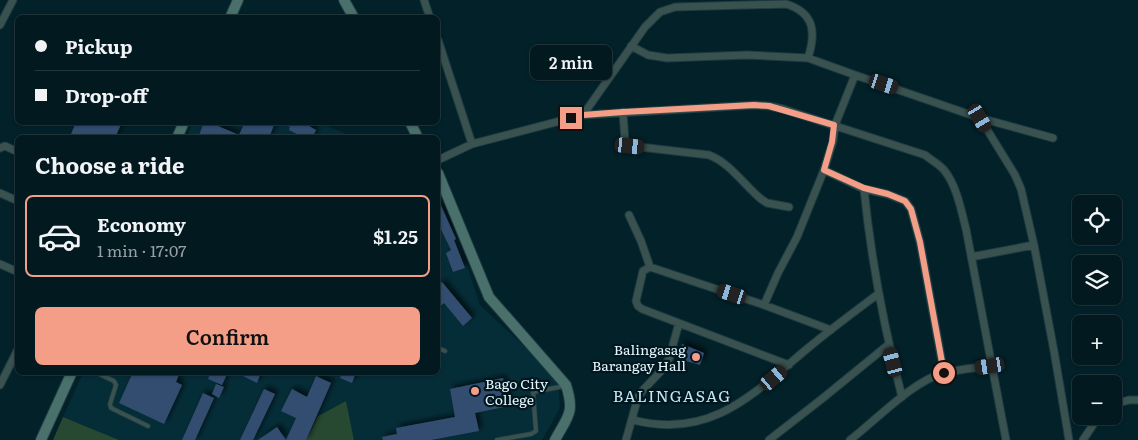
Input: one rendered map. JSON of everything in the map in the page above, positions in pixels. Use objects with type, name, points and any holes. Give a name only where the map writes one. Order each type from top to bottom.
[{"type":"street","points":[[0,25],[13,0]]},
{"type":"street","points":[[231,15],[238,0]]},
{"type":"street","points":[[344,0],[352,15]]},
{"type":"street","points":[[424,0],[429,15]]},
{"type":"street","points":[[583,115],[645,27],[660,12],[675,8],[786,4],[798,8],[807,17],[812,28],[813,41],[808,58]]},
{"type":"street","points":[[440,46],[472,144]]},
{"type":"street","points":[[631,46],[648,55],[667,58],[748,55],[808,58],[980,118],[1053,138]]},
{"type":"street","points":[[764,305],[796,237],[824,170],[832,142],[834,125],[855,75]]},
{"type":"street","points":[[440,159],[472,144],[583,115],[754,105],[769,106],[834,125],[925,156],[943,170],[954,186],[966,229],[990,366],[1006,440]]},
{"type":"street","points":[[623,112],[625,141],[630,146],[709,155],[726,165],[766,203],[789,207]]},
{"type":"street","points":[[980,118],[1018,181],[1034,245],[1069,440]]},
{"type":"street","points":[[0,148],[5,146],[15,151]]},
{"type":"street","points":[[824,170],[864,188],[888,194],[905,201],[911,209],[920,242],[944,373]]},
{"type":"street","points":[[440,178],[489,297],[566,385],[571,400],[571,410],[555,440]]},
{"type":"street","points":[[864,188],[878,294],[888,345],[902,397]]},
{"type":"street","points":[[0,193],[15,200]]},
{"type":"street","points":[[629,215],[650,267]]},
{"type":"street","points":[[971,257],[1034,245]]},
{"type":"street","points":[[0,264],[15,271]]},
{"type":"street","points":[[789,365],[642,310],[636,301],[643,271],[650,267],[764,305],[831,330]]},
{"type":"street","points":[[633,420],[677,426],[698,422],[720,414],[743,401],[878,294]]},
{"type":"street","points":[[626,440],[638,397],[669,359],[679,324]]},
{"type":"street","points":[[769,440],[888,345]]},
{"type":"street","points":[[0,385],[15,354]]},
{"type":"street","points":[[850,440],[902,397],[925,381],[944,373],[990,366]]},
{"type":"street","points":[[41,440],[71,375]]},
{"type":"street","points":[[1122,402],[1138,400]]},
{"type":"street","points":[[1083,440],[1092,425]]},
{"type":"lane","points":[[440,349],[445,351]]},
{"type":"lane","points":[[101,375],[114,381],[116,385],[110,404],[111,408],[148,426]]},
{"type":"lane","points":[[497,440],[531,434],[536,431],[533,392],[566,385]]},
{"type":"shaded area","points":[[192,125],[324,125],[349,135],[187,135]]},
{"type":"shaded area","points":[[440,201],[457,236],[480,305],[540,361],[558,382],[560,408],[542,440],[354,440],[346,401],[318,416],[306,440],[119,440],[63,417],[82,375],[440,375]]},
{"type":"green space","points":[[346,401],[354,440],[306,440],[318,416]]},
{"type":"green space","points":[[63,417],[119,440],[53,440]]},
{"type":"building","points":[[75,125],[121,125],[116,135],[71,134]]},
{"type":"building","points":[[203,125],[218,125],[239,135],[199,135]]},
{"type":"building","points":[[244,125],[274,125],[270,135],[239,135]]},
{"type":"building","points":[[286,125],[307,125],[316,130],[314,135],[296,135],[289,130],[290,127]]},
{"type":"building","points":[[440,203],[456,239],[454,240],[465,268],[453,272],[446,253],[451,250],[440,227]]},
{"type":"building","points":[[442,282],[472,318],[463,326],[444,303],[440,306],[440,284]]},
{"type":"building","points":[[682,344],[704,353],[700,365],[677,360]]},
{"type":"building","points":[[132,375],[179,375],[176,382],[182,385],[164,424],[119,403]]},
{"type":"building","points":[[210,375],[227,375],[222,385],[208,379]]},
{"type":"building","points":[[241,375],[260,375],[257,383]]},
{"type":"building","points":[[341,375],[355,375],[352,383],[340,378]]},
{"type":"building","points":[[316,376],[331,383],[306,440],[286,440],[296,418],[281,411],[292,389],[307,397]]},
{"type":"building","points":[[503,378],[509,406],[475,413],[479,431],[431,440],[383,440],[382,437],[397,434],[396,428],[455,417],[450,389]]},
{"type":"building","points":[[216,384],[224,387],[219,398],[212,394]]},
{"type":"building","points":[[264,389],[275,394],[253,440],[240,440]]},
{"type":"building","points":[[203,393],[214,398],[195,440],[182,440]]},
{"type":"building","points":[[277,427],[286,440],[258,440]]},
{"type":"place","name":"Balingasag Barangay Hall","points":[[696,357]]},
{"type":"place","name":"Bago City College","points":[[475,391]]},
{"type":"district","name":"BALINGASAG","points":[[672,395]]},
{"type":"route","points":[[571,118],[583,115],[623,112],[754,105],[783,109],[834,125],[832,142],[824,170],[864,188],[888,194],[905,201],[911,209],[920,242],[944,373]]}]
